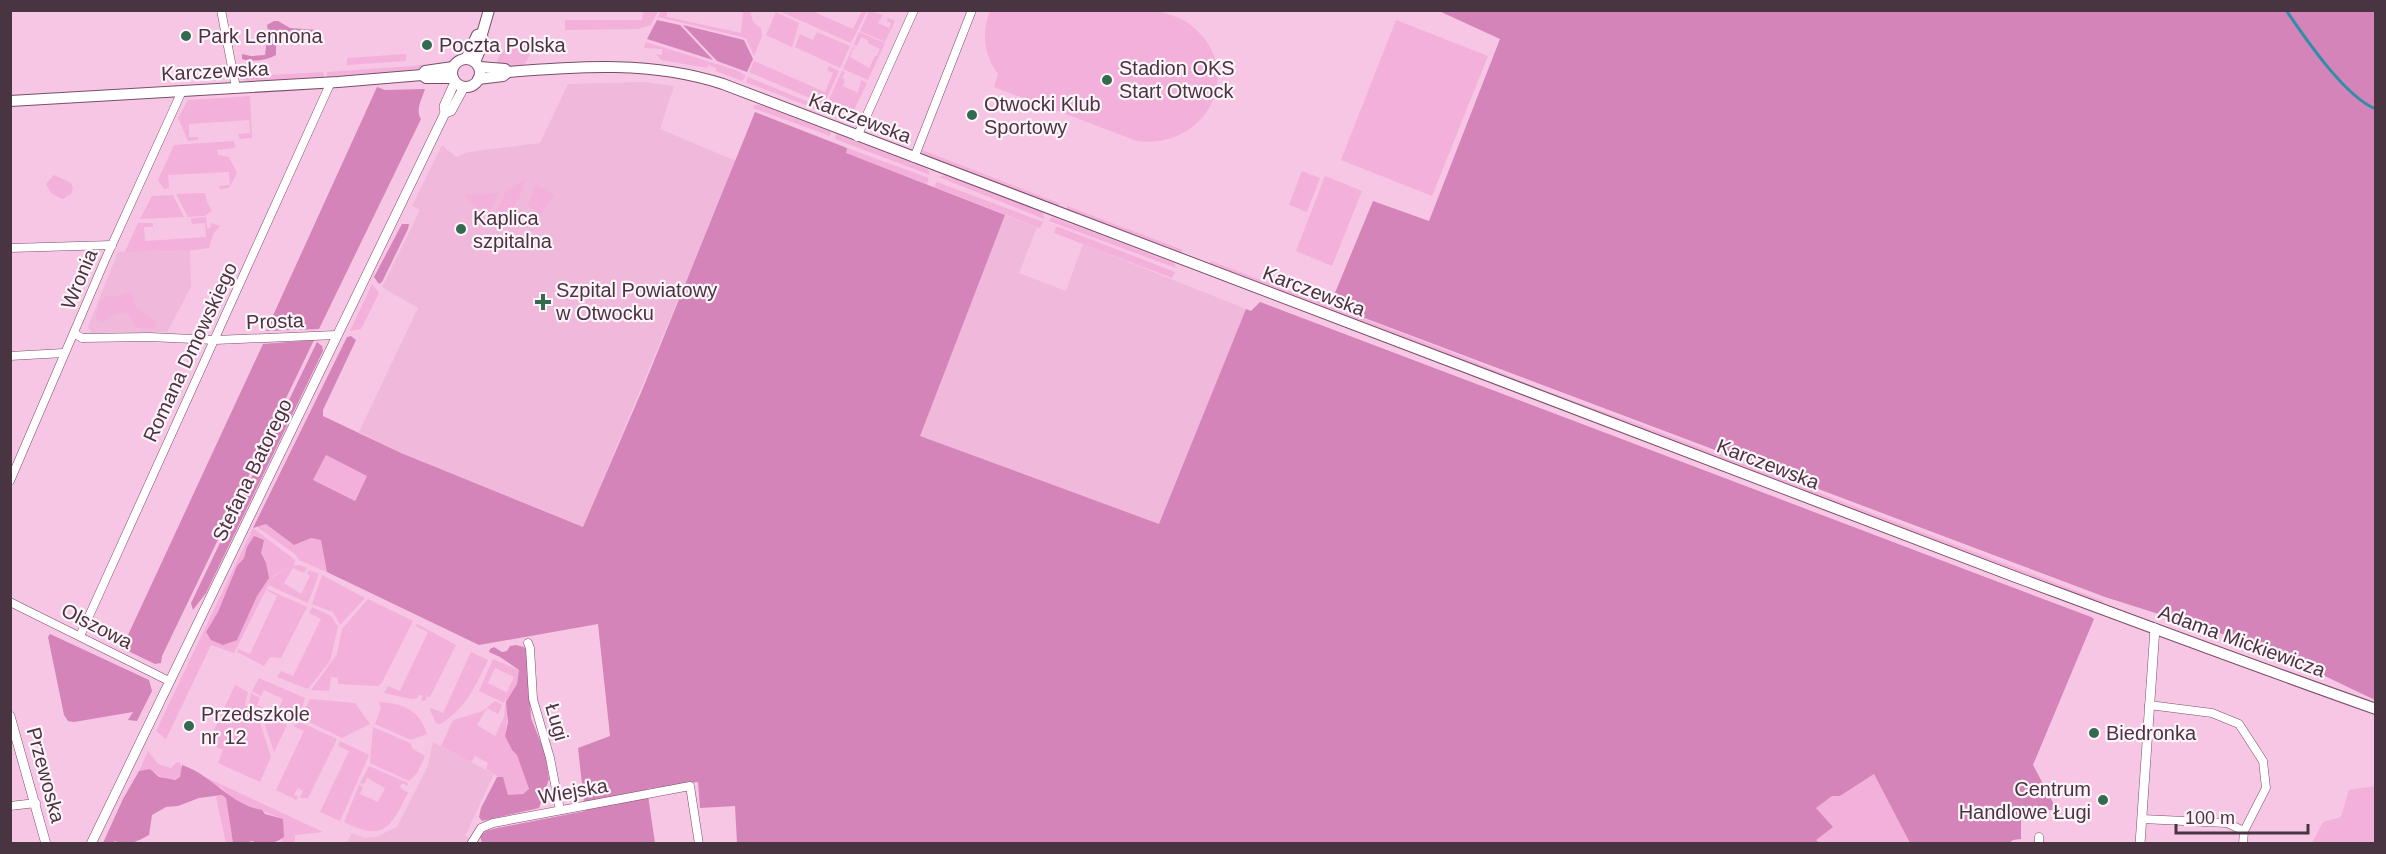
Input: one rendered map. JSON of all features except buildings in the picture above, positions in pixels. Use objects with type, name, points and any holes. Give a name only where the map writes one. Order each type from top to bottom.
[{"type":"main road","points":[[475,67],[460,60],[456,78],[474,84],[477,35],[482,34],[489,10]]},
{"type":"main road","name":"Karczewska","points":[[475,67],[503,76],[508,72],[615,67],[679,72],[740,90],[857,137],[2096,607]]},
{"type":"main road","name":"Karczewska","points":[[10,101],[331,82],[422,75],[425,71],[456,78]]},
{"type":"main road","name":"Adama Mickiewicza","points":[[2096,607],[2270,673],[2376,709]]},
{"type":"street","points":[[221,10],[236,88]]},
{"type":"street","points":[[857,137],[914,10]]},
{"type":"street","points":[[914,158],[972,10]]},
{"type":"street","name":"Stefana Batorego","points":[[91,843],[445,113],[444,106],[456,78]]},
{"type":"street","name":"Romana Dmowskiego","points":[[80,636],[331,82]]},
{"type":"street","name":"Wronia","points":[[10,481],[111,245],[182,91]]},
{"type":"street","points":[[10,248],[111,245]]},
{"type":"street","name":"Prosta","points":[[74,333],[82,338],[149,337],[214,340],[336,335]]},
{"type":"street","points":[[10,356],[64,353]]},
{"type":"street","name":"Olszowa","points":[[10,602],[169,681]]},
{"type":"street","points":[[2140,843],[2155,628]]},
{"type":"street","name":"Ługi","points":[[528,643],[533,699],[550,758],[560,810]]},
{"type":"street","points":[[2149,705],[2212,713],[2240,724],[2263,761],[2266,789],[2244,831],[2242,843]]},
{"type":"street","name":"Przewoska","points":[[10,716],[46,843]]},
{"type":"street","name":"Wiejska","points":[[471,843],[486,825],[690,786],[699,843]]},
{"type":"street","points":[[10,806],[36,803]]},
{"type":"street","points":[[2142,819],[2227,823],[2244,831]]},
{"type":"shaded area","points":[[643,11],[658,11],[651,25],[638,29],[565,30],[565,20],[642,20]]},
{"type":"shaded area","points":[[661,11],[667,11],[667,17],[741,33],[743,11],[750,11],[753,22],[761,28],[762,36],[754,56],[746,38],[658,17]]},
{"type":"shaded area","points":[[779,11],[812,11],[853,29],[862,11],[867,11],[851,43]]},
{"type":"shaded area","points":[[869,11],[883,15],[878,23],[889,28],[891,23],[887,21],[888,18],[895,21],[885,42],[860,31]]},
{"type":"shaded area","name":"Stadion OKS Start Otwock","points":[[990,11],[1159,11],[1181,19],[1192,26],[1208,44],[1216,64],[1217,85],[1211,104],[1200,120],[1183,133],[1162,140],[1137,141],[994,87],[998,74],[993,67],[985,44],[985,27]]},
{"type":"shaded area","points":[[1439,11],[2375,11],[2375,700],[2266,648],[2105,597],[1330,305],[1373,201],[1429,221],[1500,39]]},
{"type":"shaded area","points":[[776,12],[799,23],[792,47],[766,35]]},
{"type":"shaded area","points":[[657,20],[680,25],[713,60],[647,39]]},
{"type":"shaded area","points":[[1396,20],[1488,56],[1432,196],[1341,160]]},
{"type":"shaded area","points":[[274,21],[290,28],[317,30],[320,32],[319,36],[279,37],[276,40],[276,55],[267,59],[242,59],[242,54],[265,55],[267,25]]},
{"type":"shaded area","points":[[683,25],[744,40],[753,59],[747,72],[717,61]]},
{"type":"shaded area","points":[[817,32],[850,46],[840,68],[795,47],[800,34],[813,40]]},
{"type":"shaded area","points":[[859,32],[885,43],[868,80],[843,69],[853,47],[856,48],[853,49],[850,57],[869,68],[877,56],[880,49],[868,43],[869,41],[861,37],[857,46],[854,44]]},
{"type":"shaded area","points":[[646,42],[736,70],[745,77],[742,81],[716,71],[716,68],[708,65],[707,68],[661,60],[656,54],[662,55],[662,49],[644,48]]},
{"type":"shaded area","points":[[531,43],[533,45],[525,64],[518,67],[497,66],[500,54],[504,50]]},
{"type":"shaded area","points":[[406,54],[406,61],[347,65],[347,58]]},
{"type":"shaded area","points":[[754,61],[825,92],[833,73],[827,70],[829,66],[839,71],[824,104],[749,72]]},
{"type":"shaded area","points":[[425,65],[429,67],[391,73],[327,78],[327,72]]},
{"type":"shaded area","points":[[842,71],[845,72],[842,78],[845,79],[843,86],[858,93],[861,80],[867,83],[852,114],[826,106]]},
{"type":"shaded area","points":[[323,72],[324,77],[250,82],[239,77]]},
{"type":"shaded area","points":[[748,77],[823,108],[821,111],[746,82]]},
{"type":"shaded area","name":"Szpital Powiatowy w Otwocku","points":[[645,82],[674,86],[660,129],[736,161],[583,527],[401,453],[359,432],[418,308],[382,287],[420,210],[412,206],[442,145],[456,157],[469,152],[540,143],[568,84]]},
{"type":"shaded area","points":[[377,87],[385,90],[425,89],[419,108],[421,119],[319,329],[266,331]]},
{"type":"shaded area","points":[[250,96],[252,138],[240,139],[238,134],[250,133],[249,120],[189,124],[189,137],[198,137],[198,140],[188,141],[178,118],[188,100]]},
{"type":"shaded area","points":[[754,105],[760,105],[831,132],[830,136],[753,108]]},
{"type":"shaded area","points":[[755,112],[847,148],[846,153],[1005,215],[920,436],[1159,524],[1246,309],[1251,311],[1260,302],[2091,617],[2094,619],[2033,765],[2057,810],[2021,810],[2021,839],[2009,843],[1910,843],[1874,774],[1840,796],[1832,796],[1816,808],[1833,827],[1816,840],[1819,843],[737,843],[735,806],[700,808],[698,782],[647,789],[655,843],[482,843],[480,836],[486,831],[585,811],[578,748],[610,736],[598,624],[479,645],[327,572],[321,540],[311,538],[294,545],[266,524],[253,528],[347,337],[351,336],[356,340],[323,410],[323,416],[401,453],[583,527],[643,388]],"holes":[[[326,455],[367,476],[355,501],[313,480]]]},
{"type":"shaded area","points":[[836,134],[928,169],[930,175],[835,139]]},
{"type":"shaded area","points":[[234,141],[235,148],[217,150],[218,155],[229,157],[237,173],[229,188],[220,189],[219,186],[230,185],[229,172],[168,175],[169,188],[164,189],[158,180],[174,145]]},
{"type":"shaded area","points":[[847,148],[929,178],[927,184],[845,153]]},
{"type":"shaded area","points":[[922,150],[1061,204],[1057,206],[922,155]]},
{"type":"shaded area","points":[[1302,171],[1320,178],[1307,212],[1289,205]]},
{"type":"shaded area","points":[[54,175],[71,183],[73,189],[71,194],[62,199],[51,193],[46,184]]},
{"type":"shaded area","points":[[945,175],[1043,212],[1044,219],[939,177]]},
{"type":"shaded area","points":[[1325,176],[1362,191],[1332,266],[1296,251]]},
{"type":"shaded area","points":[[525,180],[510,212],[499,219],[493,219],[506,190]]},
{"type":"shaded area","points":[[937,182],[1043,222],[1040,228],[934,187]]},
{"type":"shaded area","points":[[536,184],[554,195],[541,215],[528,205]]},
{"type":"shaded area","points":[[500,192],[487,216],[465,197],[466,194],[482,195]]},
{"type":"shaded area","points":[[205,193],[212,211],[204,216],[188,217],[176,194]]},
{"type":"shaded area","points":[[173,195],[184,217],[140,219],[152,196]]},
{"type":"shaded area","points":[[1067,206],[1183,250],[1180,253],[1067,212]]},
{"type":"shaded area","points":[[1005,215],[1037,227],[1019,273],[1066,291],[1083,244],[1246,309],[1159,525],[919,436]]},
{"type":"shaded area","points":[[206,217],[207,228],[210,228],[211,223],[220,226],[213,234],[209,248],[187,251],[125,252],[138,223],[153,223],[153,227],[144,227],[145,241],[206,237],[205,223],[192,224],[191,218]]},
{"type":"shaded area","points":[[1052,217],[1174,263],[1176,268],[1049,221]]},
{"type":"shaded area","points":[[402,224],[409,224],[408,229],[379,284],[374,277]]},
{"type":"shaded area","points":[[1056,227],[1175,272],[1172,278],[1054,233]]},
{"type":"shaded area","points":[[190,251],[191,287],[167,332],[92,333],[88,327],[118,252]]},
{"type":"shaded area","points":[[1211,261],[1443,349],[1546,391],[2103,601],[2102,603],[2014,572],[1209,266]]},
{"type":"shaded area","points":[[372,284],[379,293],[361,329],[350,331]]},
{"type":"shaded area","points":[[126,292],[132,294],[135,306],[156,322],[155,329],[135,327],[127,312],[114,314],[103,322],[96,320],[98,307],[104,298],[117,297]]},
{"type":"shaded area","points":[[314,340],[162,656],[161,663],[155,664],[122,648],[263,344]]},
{"type":"shaded area","points":[[317,342],[322,346],[323,351],[206,593],[193,610],[191,603]]},
{"type":"shaded area","points":[[326,455],[367,476],[354,501],[313,480]]},
{"type":"shaded area","points":[[266,524],[294,545],[311,538],[322,540],[327,572],[299,560],[295,554],[257,527]]},
{"type":"shaded area","points":[[253,528],[295,560],[294,566],[300,565],[307,568],[304,573],[293,568],[284,583],[301,594],[310,576],[307,574],[309,570],[319,574],[308,603],[268,585],[234,653],[211,645],[166,739],[156,731]]},
{"type":"shaded area","points":[[254,536],[264,540],[261,553],[269,578],[257,596],[237,640],[223,645],[211,640],[206,632]]},
{"type":"shaded area","points":[[322,575],[365,598],[340,625],[333,612],[312,604]]},
{"type":"shaded area","points":[[267,589],[307,607],[281,658],[270,657],[264,666],[237,652],[238,649],[250,654],[277,596]]},
{"type":"shaded area","points":[[368,599],[413,621],[381,684],[378,686],[338,684],[338,678],[331,677],[329,691],[311,690],[337,654],[342,629]]},
{"type":"shaded area","points":[[312,607],[331,616],[338,627],[330,661],[308,689],[277,677],[281,671],[293,676],[321,619],[309,613]]},
{"type":"shaded area","points":[[417,624],[456,645],[430,697],[427,696],[425,701],[421,700],[423,696],[419,695],[411,699],[384,693],[388,686],[400,691],[428,632],[416,626]]},
{"type":"shaded area","points":[[50,634],[149,680],[152,691],[137,721],[128,720],[133,712],[74,722],[68,721],[64,715],[48,637]]},
{"type":"shaded area","points":[[516,645],[524,647],[527,651],[531,718],[545,753],[549,779],[539,808],[482,821],[479,817],[481,808],[497,777],[503,777],[508,795],[523,794],[529,789],[517,755],[505,736],[508,722],[506,702],[517,684],[519,670],[489,652],[494,647],[502,652]]},
{"type":"shaded area","points":[[471,652],[488,660],[484,669],[474,688],[456,712],[440,724],[436,723],[430,710],[431,708],[443,713]]},
{"type":"shaded area","points":[[493,659],[519,670],[517,683],[510,698],[505,736],[517,755],[529,789],[522,794],[508,795],[500,779],[486,769],[488,763],[475,756],[471,762],[441,746],[453,720],[483,711],[495,701],[502,705],[498,714],[487,708],[477,725],[495,736],[504,717],[506,697],[504,703],[479,691]],"holes":[[[495,668],[514,677],[506,694],[488,683]]]},
{"type":"shaded area","points":[[259,678],[305,698],[298,719],[290,722],[249,703],[251,693],[260,698],[257,705],[276,714],[283,699],[264,690],[261,696],[252,691]]},
{"type":"shaded area","points":[[235,685],[248,692],[245,705],[256,710],[271,757],[260,782],[218,763],[223,750],[208,743]]},
{"type":"shaded area","points":[[310,699],[355,703],[370,724],[342,738],[301,718]]},
{"type":"shaded area","points":[[379,702],[409,709],[420,719],[427,734],[411,740],[375,724],[381,708]]},
{"type":"shaded area","points":[[261,713],[287,725],[274,752]]},
{"type":"shaded area","points":[[300,722],[337,739],[308,798],[300,798],[303,791],[298,788],[294,795],[298,797],[296,800],[276,790],[304,731],[293,726]]},
{"type":"shaded area","points":[[373,727],[410,743],[413,749],[425,756],[417,773],[409,781],[370,763]]},
{"type":"shaded area","points":[[340,741],[369,755],[340,821],[320,812],[349,751],[338,746]]},
{"type":"shaded area","points":[[433,742],[494,774],[465,836],[480,843],[346,844],[352,833],[364,838],[376,837],[397,827],[428,766]]},
{"type":"shaded area","points":[[148,751],[158,764],[171,768],[177,762],[180,763],[182,769],[180,777],[172,780],[150,769],[139,771]]},
{"type":"shaded area","points":[[182,765],[203,775],[240,802],[262,810],[265,814],[283,819],[284,837],[268,843],[252,841],[233,843],[226,798],[222,795],[199,798],[178,806],[166,807],[152,815],[149,835],[137,841],[103,843],[139,771],[150,769],[159,777],[175,780],[180,777]]},
{"type":"shaded area","points":[[369,766],[408,783],[408,786],[402,783],[400,787],[408,793],[396,815],[390,823],[377,831],[357,828],[344,822],[359,785],[363,787],[360,794],[378,802],[385,788],[367,778],[364,784],[360,783]]},
{"type":"shaded area","points":[[1874,774],[1910,843],[1819,844],[1815,840],[1833,827],[1816,808],[1832,796],[1840,796]]},
{"type":"shaded area","points":[[203,776],[323,832],[295,835],[293,843],[282,842],[282,828],[278,817],[232,799],[221,787],[216,787]]},
{"type":"shaded area","points":[[2375,786],[2375,843],[2312,843],[2323,822],[2341,817],[2349,790]]},
{"type":"shaded area","points":[[222,795],[226,798],[233,843],[226,843],[216,797]]},
{"type":"waterway","points":[[2286,10],[2326,66],[2352,92],[2376,109]]},
{"type":"place","name":"Park Lennona","points":[[186,36]]},
{"type":"place","name":"Poczta Polska","points":[[427,45]]},
{"type":"place","name":"Stadion OKS Start Otwock","points":[[1107,80]]},
{"type":"place","name":"Otwocki Klub Sportowy","points":[[972,115]]},
{"type":"place","name":"Kaplica szpitalna","points":[[461,229]]},
{"type":"place","name":"Szpital Powiatowy w Otwocku","points":[[543,302]]},
{"type":"place","name":"Przedszkole nr 12","points":[[189,726]]},
{"type":"place","name":"Biedronka","points":[[2094,733]]},
{"type":"place","name":"Centrum Handlowe Ługi","points":[[2103,800]]}]
